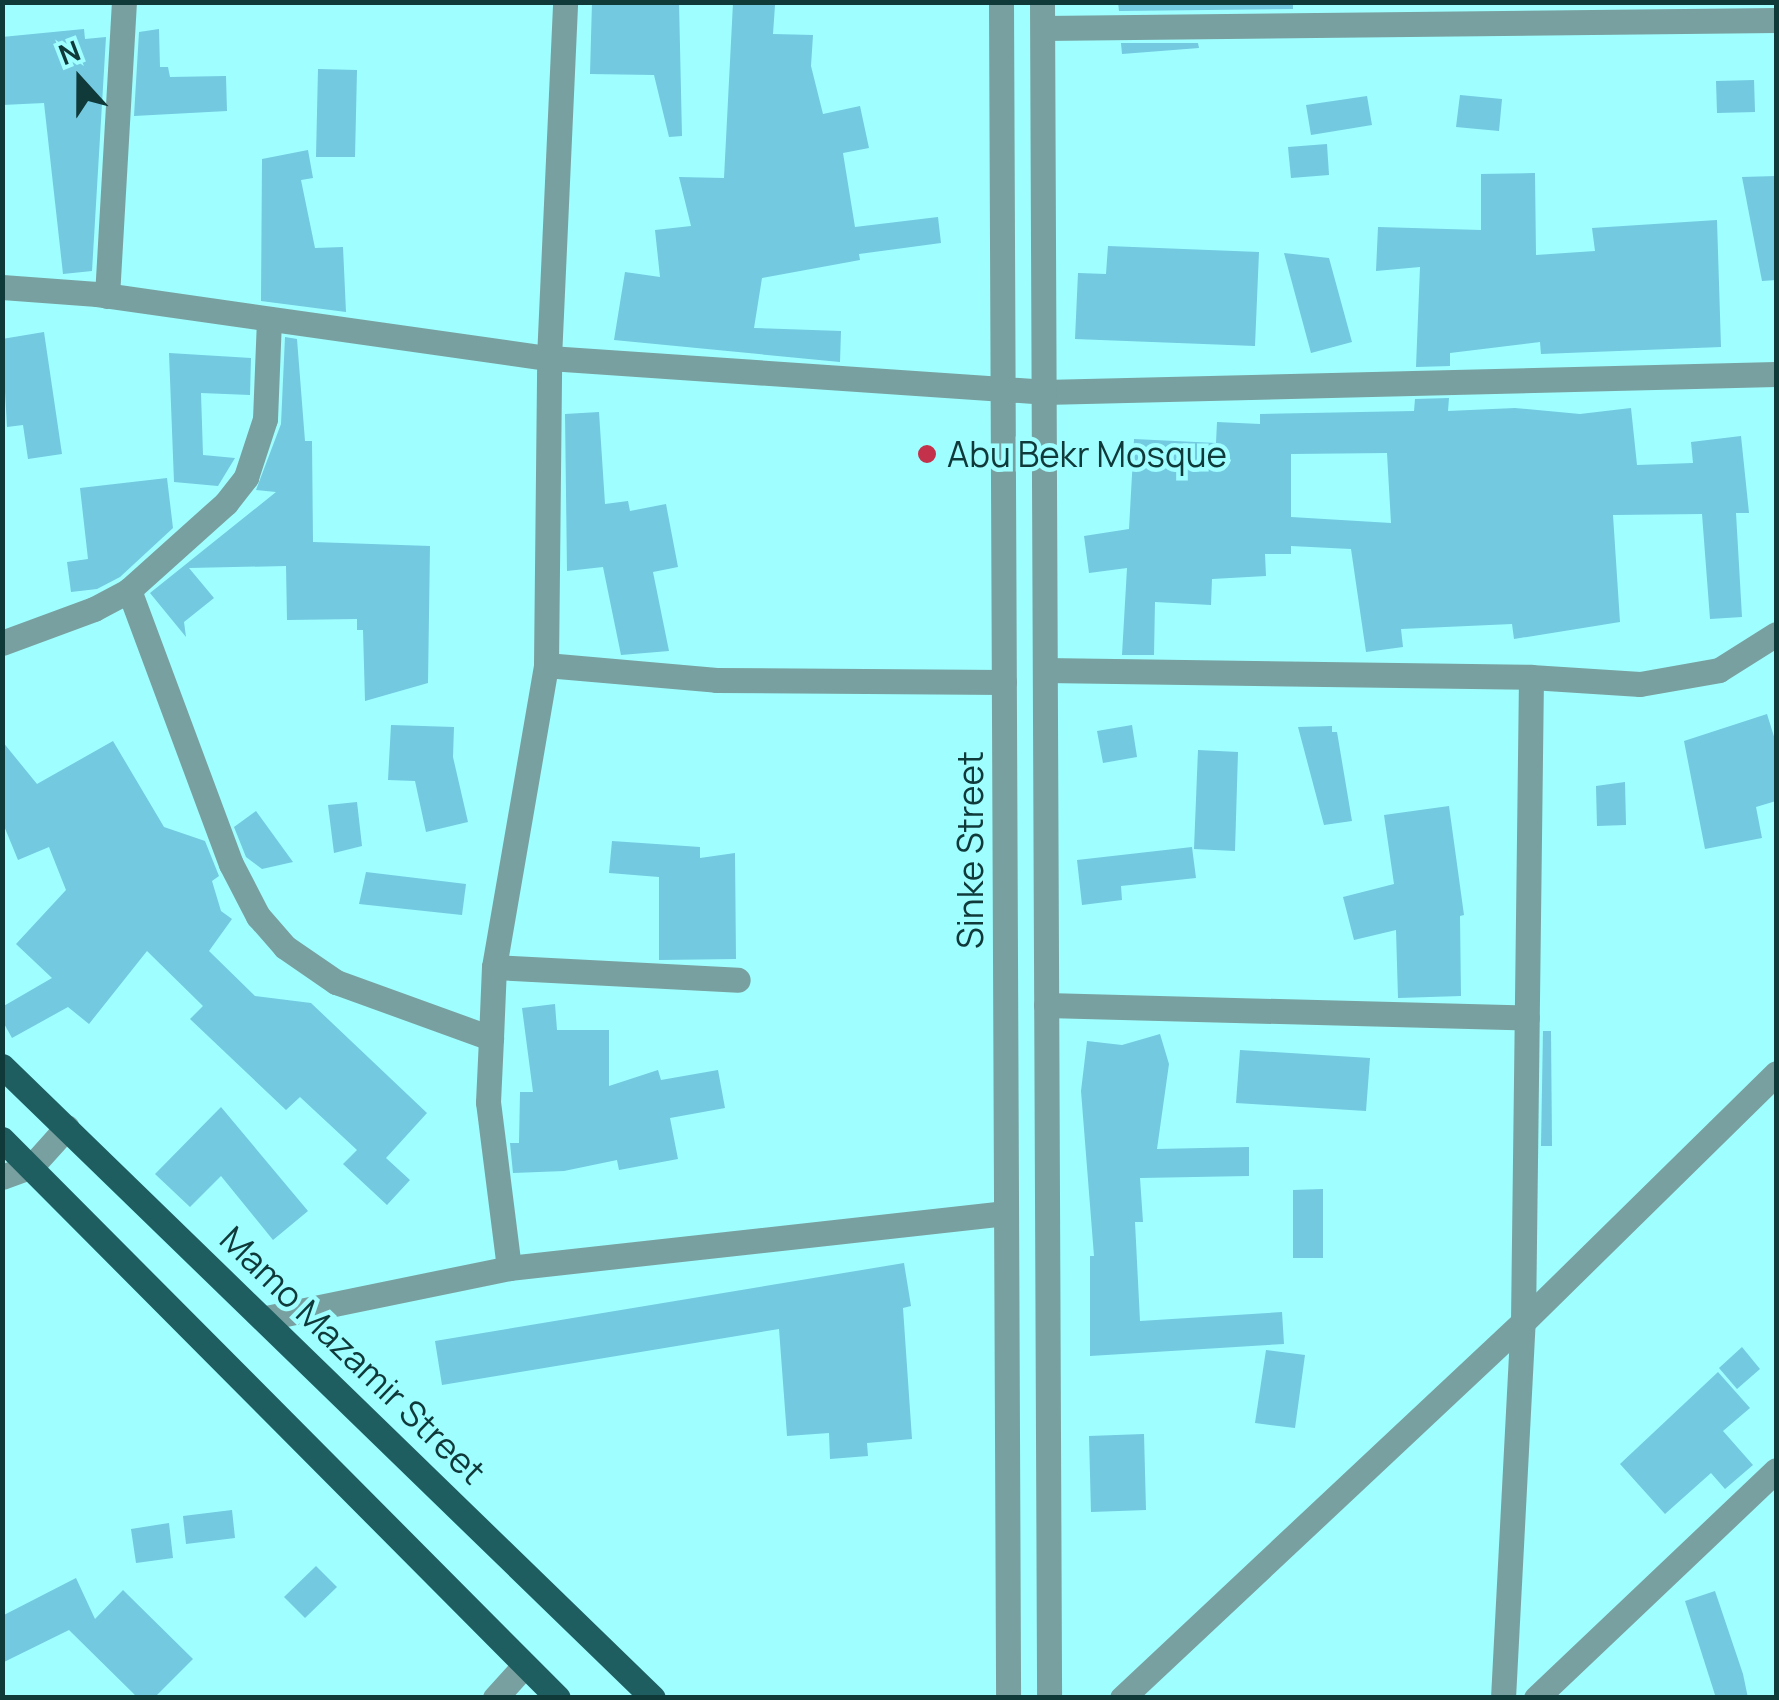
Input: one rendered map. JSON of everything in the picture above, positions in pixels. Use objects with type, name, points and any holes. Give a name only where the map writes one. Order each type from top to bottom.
[{"type":"main road","name":"Mamo Mazamir Street","points":[[2,1066],[266,1318],[653,1698]]},
{"type":"main road","points":[[2,1139],[558,1698]]},
{"type":"street","points":[[107,296],[124,2]]},
{"type":"street","points":[[509,1268],[488,1102],[494,967],[546,666],[549,358],[565,2]]},
{"type":"street","name":"Sinke Street","points":[[1001,2],[1008,1698]]},
{"type":"street","points":[[1049,1698],[1042,15],[1776,20]]},
{"type":"street","points":[[2,287],[107,296],[549,358],[1003,390],[1776,374]]},
{"type":"street","points":[[2,642],[94,609],[129,590],[226,503],[246,477],[265,419],[270,319]]},
{"type":"street","points":[[129,590],[230,864],[258,916],[284,948],[336,982],[491,1038]]},
{"type":"street","points":[[1045,670],[1531,677],[1640,684],[1719,670],[1776,634]]},
{"type":"street","points":[[546,666],[716,680],[1004,682]]},
{"type":"street","points":[[1503,1698],[1523,1322],[1531,677]]},
{"type":"street","points":[[494,967],[738,980]]},
{"type":"street","points":[[1046,1005],[1527,1018]]},
{"type":"street","points":[[1122,1698],[1523,1322],[1776,1073]]},
{"type":"street","points":[[2,1176],[32,1166],[67,1128]]},
{"type":"street","points":[[266,1318],[509,1268],[1006,1213]]},
{"type":"street","points":[[1536,1698],[1776,1470]]},
{"type":"street","points":[[496,1698],[523,1667]]},
{"type":"building","points":[[592,2],[679,2],[682,136],[669,137],[654,75],[590,74]]},
{"type":"building","points":[[1118,2],[1293,2],[1293,9],[1119,11]]},
{"type":"building","points":[[733,3],[775,5],[773,34],[813,35],[811,66],[823,114],[860,106],[869,148],[843,153],[855,227],[938,217],[941,243],[859,254],[860,260],[762,278],[754,328],[841,331],[840,362],[614,340],[625,272],[660,277],[655,230],[691,226],[679,177],[724,178]]},
{"type":"building","points":[[84,29],[85,39],[106,37],[92,271],[63,274],[44,103],[2,105],[2,37]]},
{"type":"building","points":[[159,29],[160,67],[168,67],[170,77],[226,76],[227,111],[134,116],[139,32]]},
{"type":"building","points":[[1121,43],[1198,43],[1199,48],[1122,54]]},
{"type":"building","points":[[318,69],[357,70],[355,157],[316,157]]},
{"type":"building","points":[[1754,80],[1755,112],[1717,113],[1716,81]]},
{"type":"building","points":[[1460,95],[1502,99],[1499,131],[1456,127]]},
{"type":"building","points":[[1367,96],[1372,125],[1311,135],[1306,105]]},
{"type":"building","points":[[1327,144],[1329,175],[1291,178],[1288,147]]},
{"type":"building","points":[[308,150],[313,178],[301,180],[315,248],[343,247],[346,312],[261,301],[262,159]]},
{"type":"building","points":[[1535,173],[1536,255],[1595,251],[1592,228],[1717,220],[1721,347],[1541,354],[1540,342],[1450,353],[1450,366],[1416,367],[1420,267],[1376,271],[1378,227],[1481,230],[1481,174]]},
{"type":"building","points":[[1776,176],[1776,280],[1762,281],[1742,177]]},
{"type":"building","points":[[1108,246],[1259,252],[1255,346],[1075,339],[1078,273],[1106,274]]},
{"type":"building","points":[[1284,253],[1329,258],[1352,342],[1311,353]]},
{"type":"building","points":[[44,332],[62,454],[28,459],[23,425],[7,427],[2,339]]},
{"type":"building","points":[[285,337],[297,339],[305,441],[312,441],[313,542],[430,546],[428,683],[365,701],[363,630],[357,630],[357,619],[287,620],[286,566],[189,568],[214,598],[184,622],[186,637],[150,593],[276,492],[256,490],[281,424]]},
{"type":"building","points":[[169,353],[251,358],[250,395],[201,393],[203,455],[235,458],[218,486],[174,482]]},
{"type":"building","points":[[1449,398],[1448,411],[1515,408],[1580,414],[1631,408],[1637,465],[1693,463],[1691,442],[1741,436],[1749,513],[1736,513],[1742,617],[1710,619],[1702,514],[1613,515],[1620,622],[1514,639],[1512,624],[1401,629],[1403,647],[1366,652],[1351,549],[1291,546],[1291,554],[1265,554],[1266,576],[1212,579],[1211,605],[1155,602],[1154,655],[1122,655],[1127,568],[1089,573],[1084,536],[1129,529],[1134,439],[1216,443],[1217,422],[1260,424],[1260,414],[1414,411],[1415,399]],"holes":[[[1387,453],[1391,523],[1291,517],[1291,454]]]},
{"type":"building","points":[[599,412],[605,504],[628,501],[630,511],[666,504],[678,567],[653,572],[669,651],[621,655],[603,567],[567,571],[565,414]]},
{"type":"building","points":[[167,478],[173,528],[120,577],[97,589],[71,592],[67,562],[88,559],[80,488]]},
{"type":"building","points":[[1767,714],[1776,743],[1776,801],[1756,807],[1762,838],[1705,849],[1684,741]]},
{"type":"building","points":[[391,725],[454,727],[453,757],[468,822],[426,832],[415,781],[388,780]]},
{"type":"building","points":[[1132,725],[1137,757],[1103,763],[1097,731]]},
{"type":"building","points":[[1332,726],[1332,732],[1337,732],[1352,821],[1324,825],[1298,727]]},
{"type":"building","points":[[2,741],[37,784],[113,741],[164,827],[205,841],[219,876],[212,881],[221,911],[232,919],[209,951],[255,996],[311,1003],[427,1113],[386,1158],[410,1180],[387,1205],[343,1164],[357,1150],[300,1097],[286,1110],[190,1019],[203,1006],[147,951],[89,1024],[68,1007],[12,1038],[2,1020],[2,1007],[52,978],[16,944],[66,890],[49,847],[18,860],[2,821]]},
{"type":"building","points":[[1198,750],[1238,752],[1235,851],[1194,849]]},
{"type":"building","points":[[1625,782],[1626,825],[1597,826],[1596,786]]},
{"type":"building","points":[[357,802],[362,846],[334,853],[328,805]]},
{"type":"building","points":[[1449,806],[1464,915],[1460,916],[1461,996],[1398,998],[1396,930],[1354,940],[1343,897],[1394,884],[1384,815]]},
{"type":"building","points":[[256,811],[293,862],[262,869],[246,857],[234,827]]},
{"type":"building","points":[[612,841],[700,847],[700,858],[735,853],[736,959],[659,960],[659,877],[609,873]]},
{"type":"building","points":[[1192,847],[1196,878],[1121,886],[1122,900],[1082,905],[1077,860]]},
{"type":"building","points":[[366,872],[466,884],[462,915],[359,904]]},
{"type":"building","points":[[555,1004],[557,1030],[609,1030],[609,1086],[658,1070],[661,1080],[718,1070],[725,1108],[670,1118],[678,1159],[619,1170],[617,1160],[564,1171],[513,1173],[510,1143],[519,1143],[520,1092],[533,1092],[522,1008]]},
{"type":"building","points":[[1543,1031],[1551,1031],[1552,1146],[1541,1146]]},
{"type":"building","points":[[1160,1034],[1169,1064],[1157,1149],[1249,1147],[1249,1176],[1140,1178],[1143,1222],[1135,1222],[1140,1321],[1282,1312],[1284,1344],[1090,1356],[1090,1256],[1094,1256],[1081,1091],[1087,1041],[1122,1045]]},
{"type":"building","points":[[1240,1050],[1370,1058],[1366,1111],[1236,1103]]},
{"type":"building","points":[[221,1107],[308,1211],[273,1240],[221,1176],[190,1207],[155,1174]]},
{"type":"building","points":[[1323,1189],[1323,1258],[1293,1258],[1293,1190]]},
{"type":"building","points":[[904,1263],[911,1306],[903,1308],[912,1439],[867,1443],[868,1456],[830,1459],[829,1433],[787,1436],[779,1329],[442,1385],[435,1341]]},
{"type":"building","points":[[1742,1347],[1760,1369],[1737,1389],[1719,1368]]},
{"type":"building","points":[[1266,1350],[1305,1355],[1295,1428],[1255,1423]]},
{"type":"building","points":[[1718,1372],[1750,1408],[1723,1431],[1753,1465],[1725,1489],[1711,1473],[1665,1514],[1620,1464]]},
{"type":"building","points":[[1144,1434],[1146,1510],[1091,1512],[1089,1436]]},
{"type":"building","points":[[232,1510],[235,1538],[186,1544],[183,1516]]},
{"type":"building","points":[[169,1523],[173,1558],[136,1563],[131,1529]]},
{"type":"building","points":[[316,1566],[337,1587],[305,1618],[284,1597]]},
{"type":"building","points":[[76,1578],[95,1619],[123,1590],[193,1659],[154,1698],[138,1698],[69,1630],[2,1663],[2,1616]]},
{"type":"building","points":[[1715,1591],[1748,1698],[1716,1698],[1685,1601]]},
{"type":"place","name":"Abu Bekr Mosque","points":[[927,454]]}]
